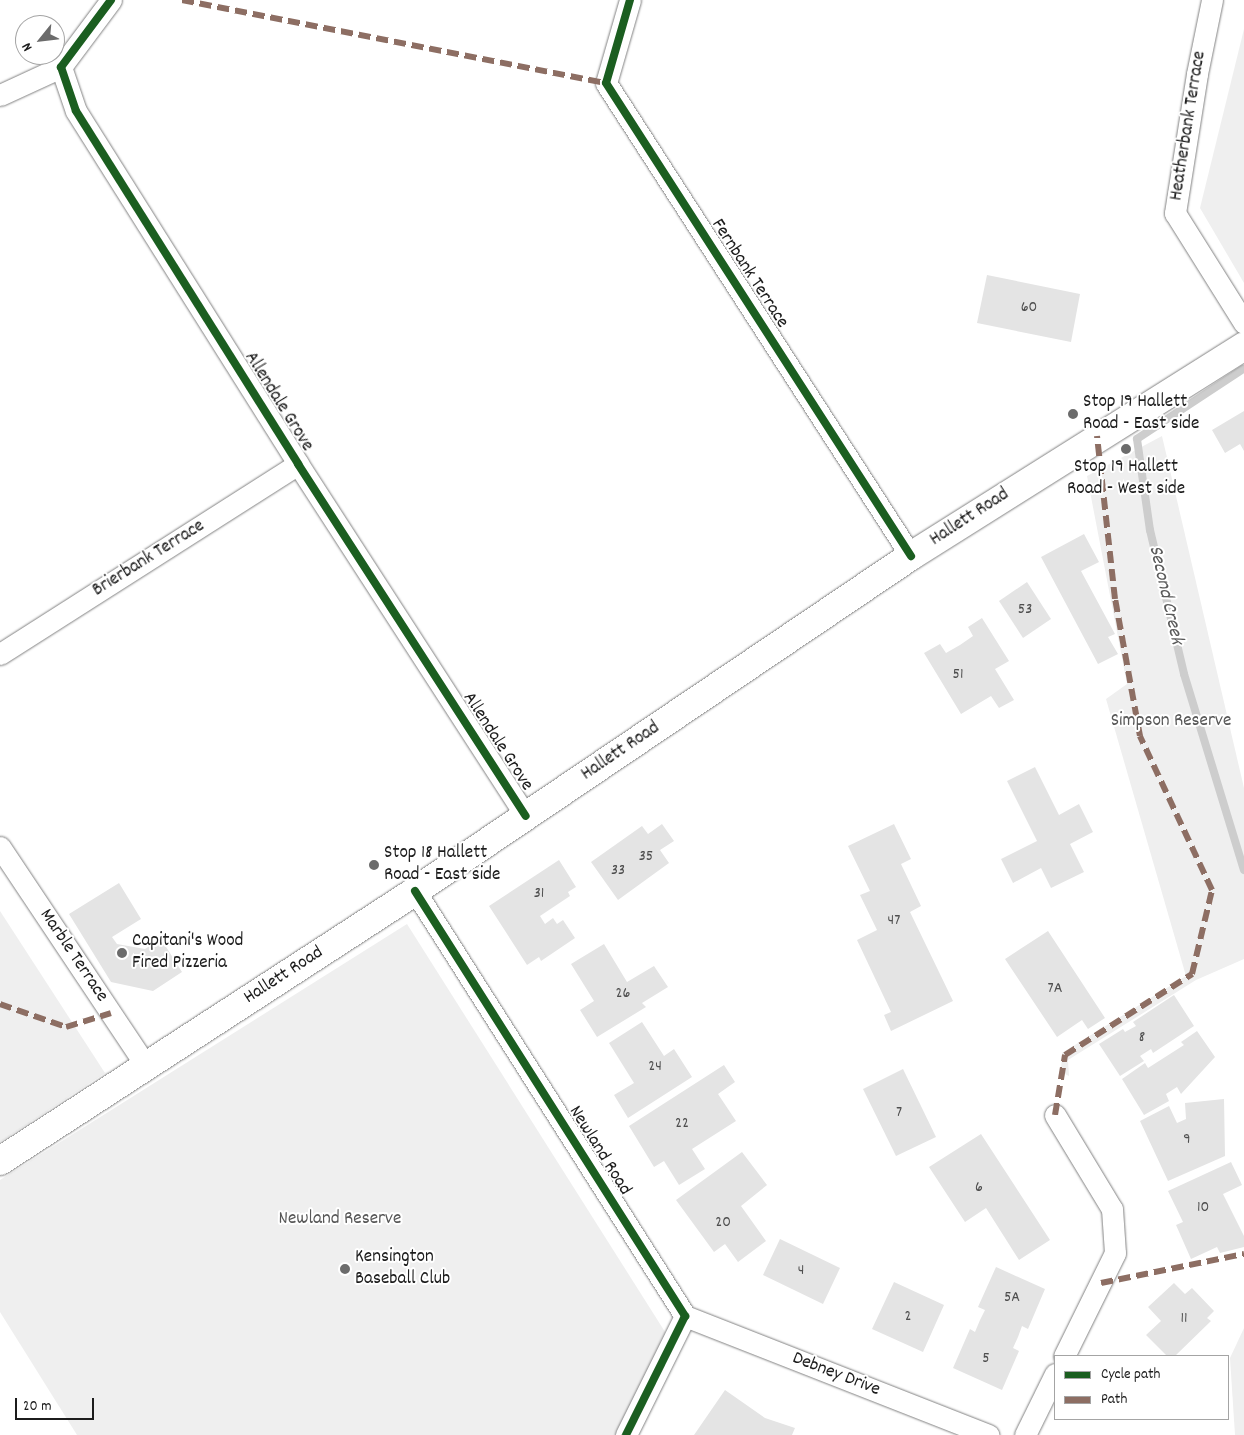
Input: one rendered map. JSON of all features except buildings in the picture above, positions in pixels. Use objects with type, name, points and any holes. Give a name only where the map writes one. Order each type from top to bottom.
[{"type":"main road","name":"Hallett Road","points":[[0,1161],[415,891],[911,556],[1244,346]]},
{"type":"street","points":[[0,95],[61,67],[111,0]]},
{"type":"street","name":"Fernbank Terrace","points":[[630,0],[606,83],[911,556]]},
{"type":"street","name":"Heatherbank Terrace","points":[[1212,0],[1197,74],[1175,213],[1244,323]]},
{"type":"street","name":"Allendale Grove","points":[[61,67],[76,111],[298,464],[526,816]]},
{"type":"street","name":"Brierbank Terrace","points":[[0,654],[298,464]]},
{"type":"street","name":"Marble Terrace","points":[[0,847],[146,1066]]},
{"type":"street","name":"Newland Road","points":[[415,891],[684,1316]]},
{"type":"street","points":[[1055,1116],[1112,1209],[1115,1253],[1064,1355]]},
{"type":"street","points":[[626,1435],[684,1316]]},
{"type":"street","name":"Debney Drive","points":[[684,1316],[988,1435]]},
{"type":"street","points":[[1025,1435],[1054,1376]]},
{"type":"green space","points":[[1244,29],[1244,283],[1200,208]]},
{"type":"green space","name":"Simpson Reserve","points":[[1162,436],[1244,788],[1244,959],[1196,980],[1068,1060],[1069,1076],[1061,1072],[1062,1053],[1186,976],[1106,699],[1127,684],[1087,476]]},
{"type":"green space","points":[[0,911],[105,1073],[0,1142]]},
{"type":"green space","name":"Newland Reserve","points":[[407,924],[667,1335],[615,1435],[77,1435],[0,1312],[0,1180]]},
{"type":"green space","points":[[1244,1328],[1244,1435],[1235,1435],[1230,1358]]},
{"type":"waterway","name":"Second Creek","points":[[1243,369],[1137,439],[1150,530],[1184,674],[1244,870]]},
{"type":"marked path","points":[[182,0],[606,83]]},
{"type":"marked path","points":[[1055,1115],[1065,1055],[1192,974],[1212,890],[1140,736],[1115,599],[1097,436]]},
{"type":"marked path","points":[[0,1004],[66,1027],[111,1013]]},
{"type":"marked path","points":[[1101,1283],[1244,1254]]},
{"type":"cycle path","points":[[111,0],[61,67],[76,111],[298,464],[526,816]]},
{"type":"cycle path","points":[[630,0],[606,83],[911,556]]},
{"type":"cycle path","points":[[415,891],[685,1316],[626,1435]]},
{"type":"place","name":"Stop 19 Hallett Road - East side","points":[[1073,414]]},
{"type":"place","name":"Stop 19 Hallett Road - West side","points":[[1126,449]]},
{"type":"place","name":"Stop 18 Hallett Road - East side","points":[[374,865]]},
{"type":"place","name":"Capitani's Wood Fired Pizzeria","points":[[122,953]]},
{"type":"place","name":"Kensington Baseball Club","points":[[345,1269]]}]
